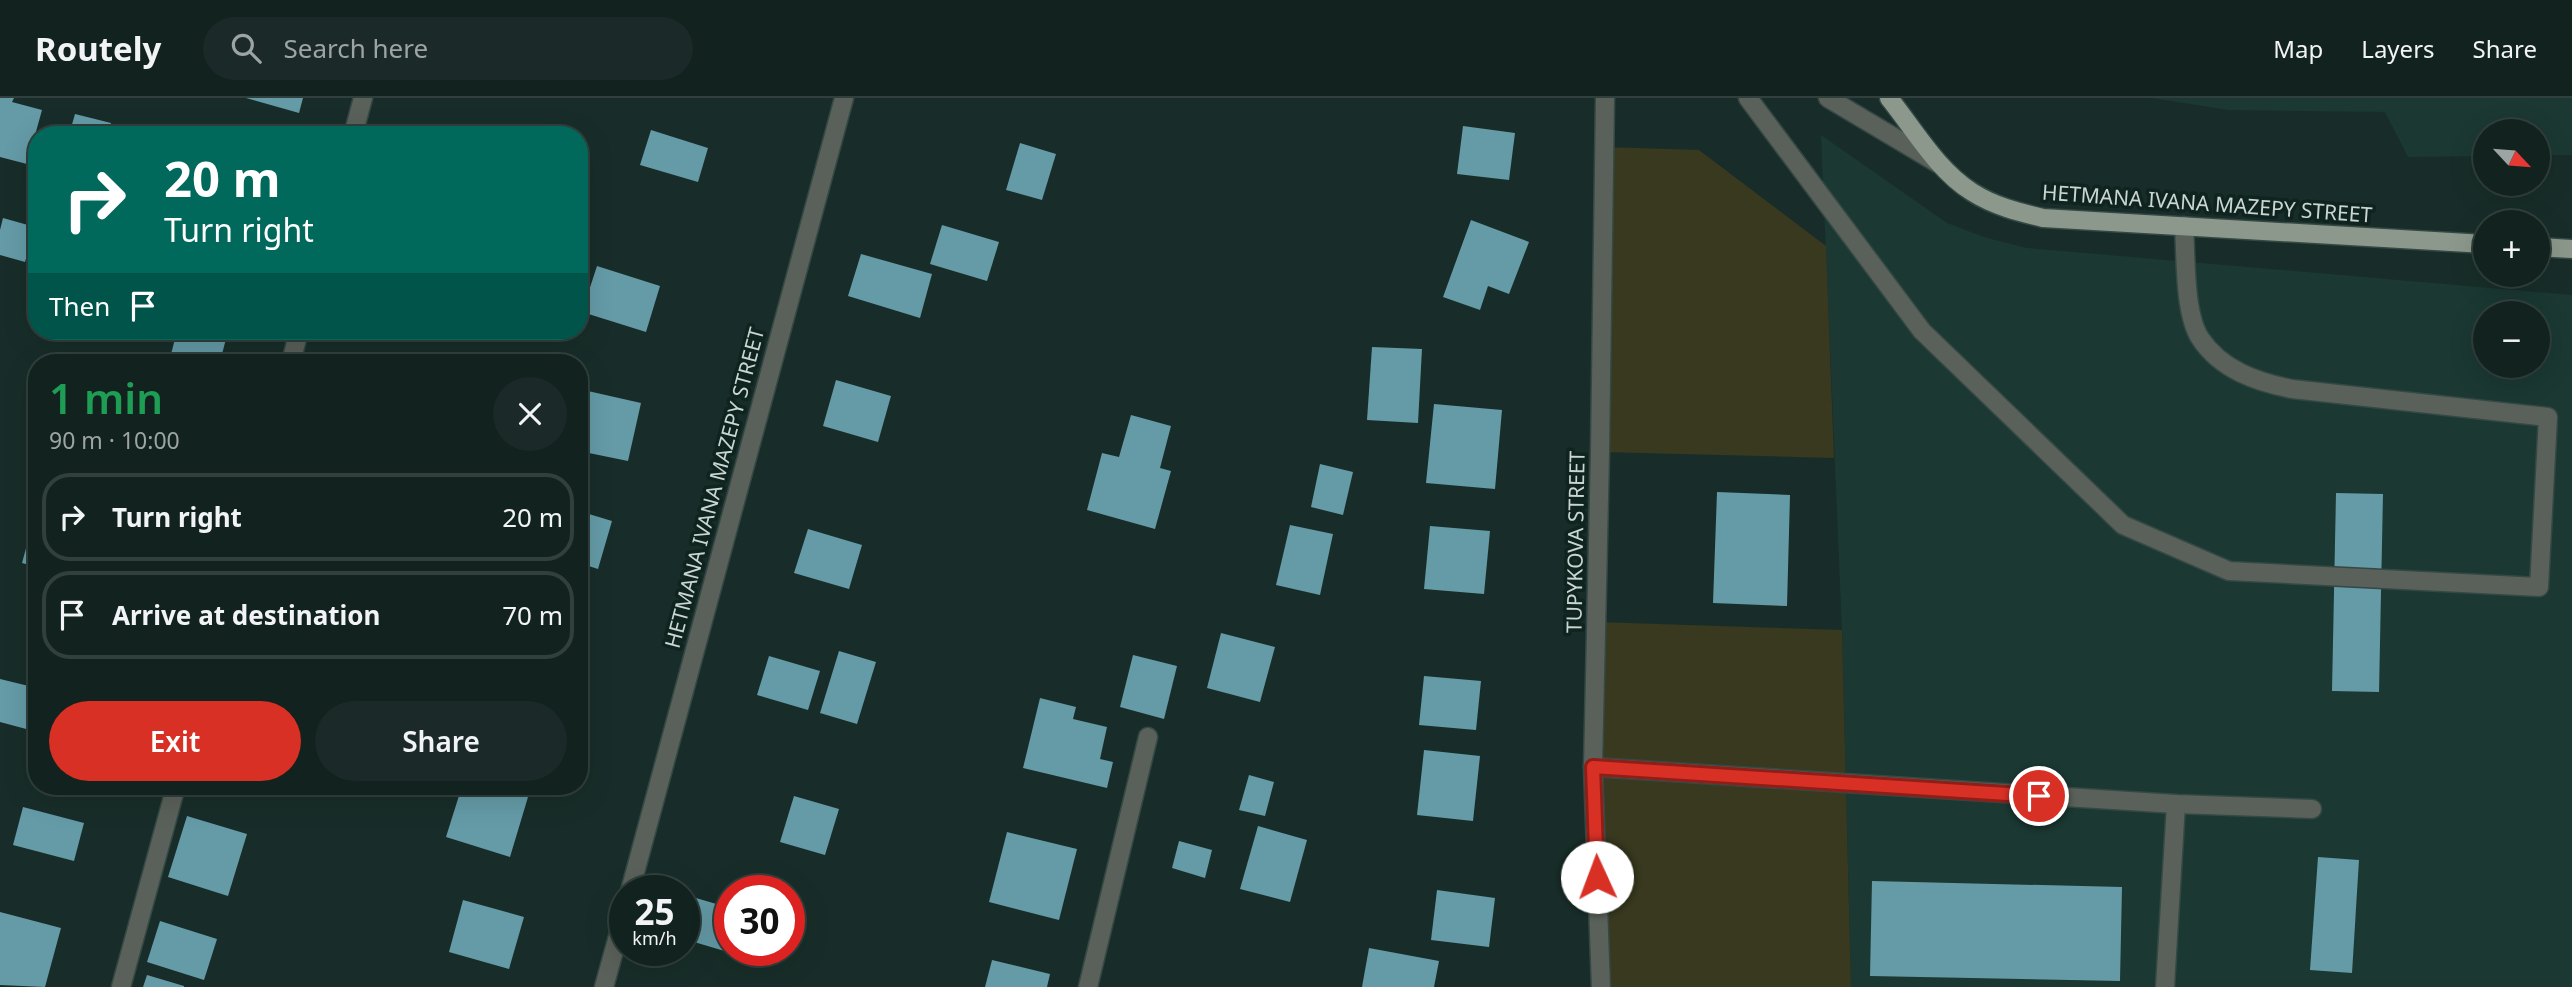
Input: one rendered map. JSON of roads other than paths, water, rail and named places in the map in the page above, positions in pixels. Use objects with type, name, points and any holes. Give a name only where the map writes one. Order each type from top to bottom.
[{"type":"main road","name":"HETMANA IVANA MAZEPY STREET","points":[[1889,98],[1942,166],[1970,191],[2003,208],[2043,218],[2473,243]]},
{"type":"main road","points":[[2550,248],[2572,249]]},
{"type":"street","points":[[355,126],[363,98]]},
{"type":"street","name":"HETMANA IVANA MAZEPY STREET","points":[[634,875],[844,98]]},
{"type":"street","name":"TUPYKOVA STREET","points":[[1601,987],[1593,767],[1605,98]]},
{"type":"street","points":[[1748,98],[1922,331],[2123,525],[2230,571],[2539,587],[2549,417],[2258,382],[2225,364],[2200,338],[2191,311],[2184,226]]},
{"type":"street","points":[[1828,98],[1942,166]]},
{"type":"street","points":[[1088,987],[1149,737]]},
{"type":"street","points":[[1593,767],[2176,804],[2312,809]]},
{"type":"street","points":[[121,987],[174,795]]},
{"type":"street","points":[[2165,987],[2176,804]]},
{"type":"street","points":[[604,987],[610,966]]}]
